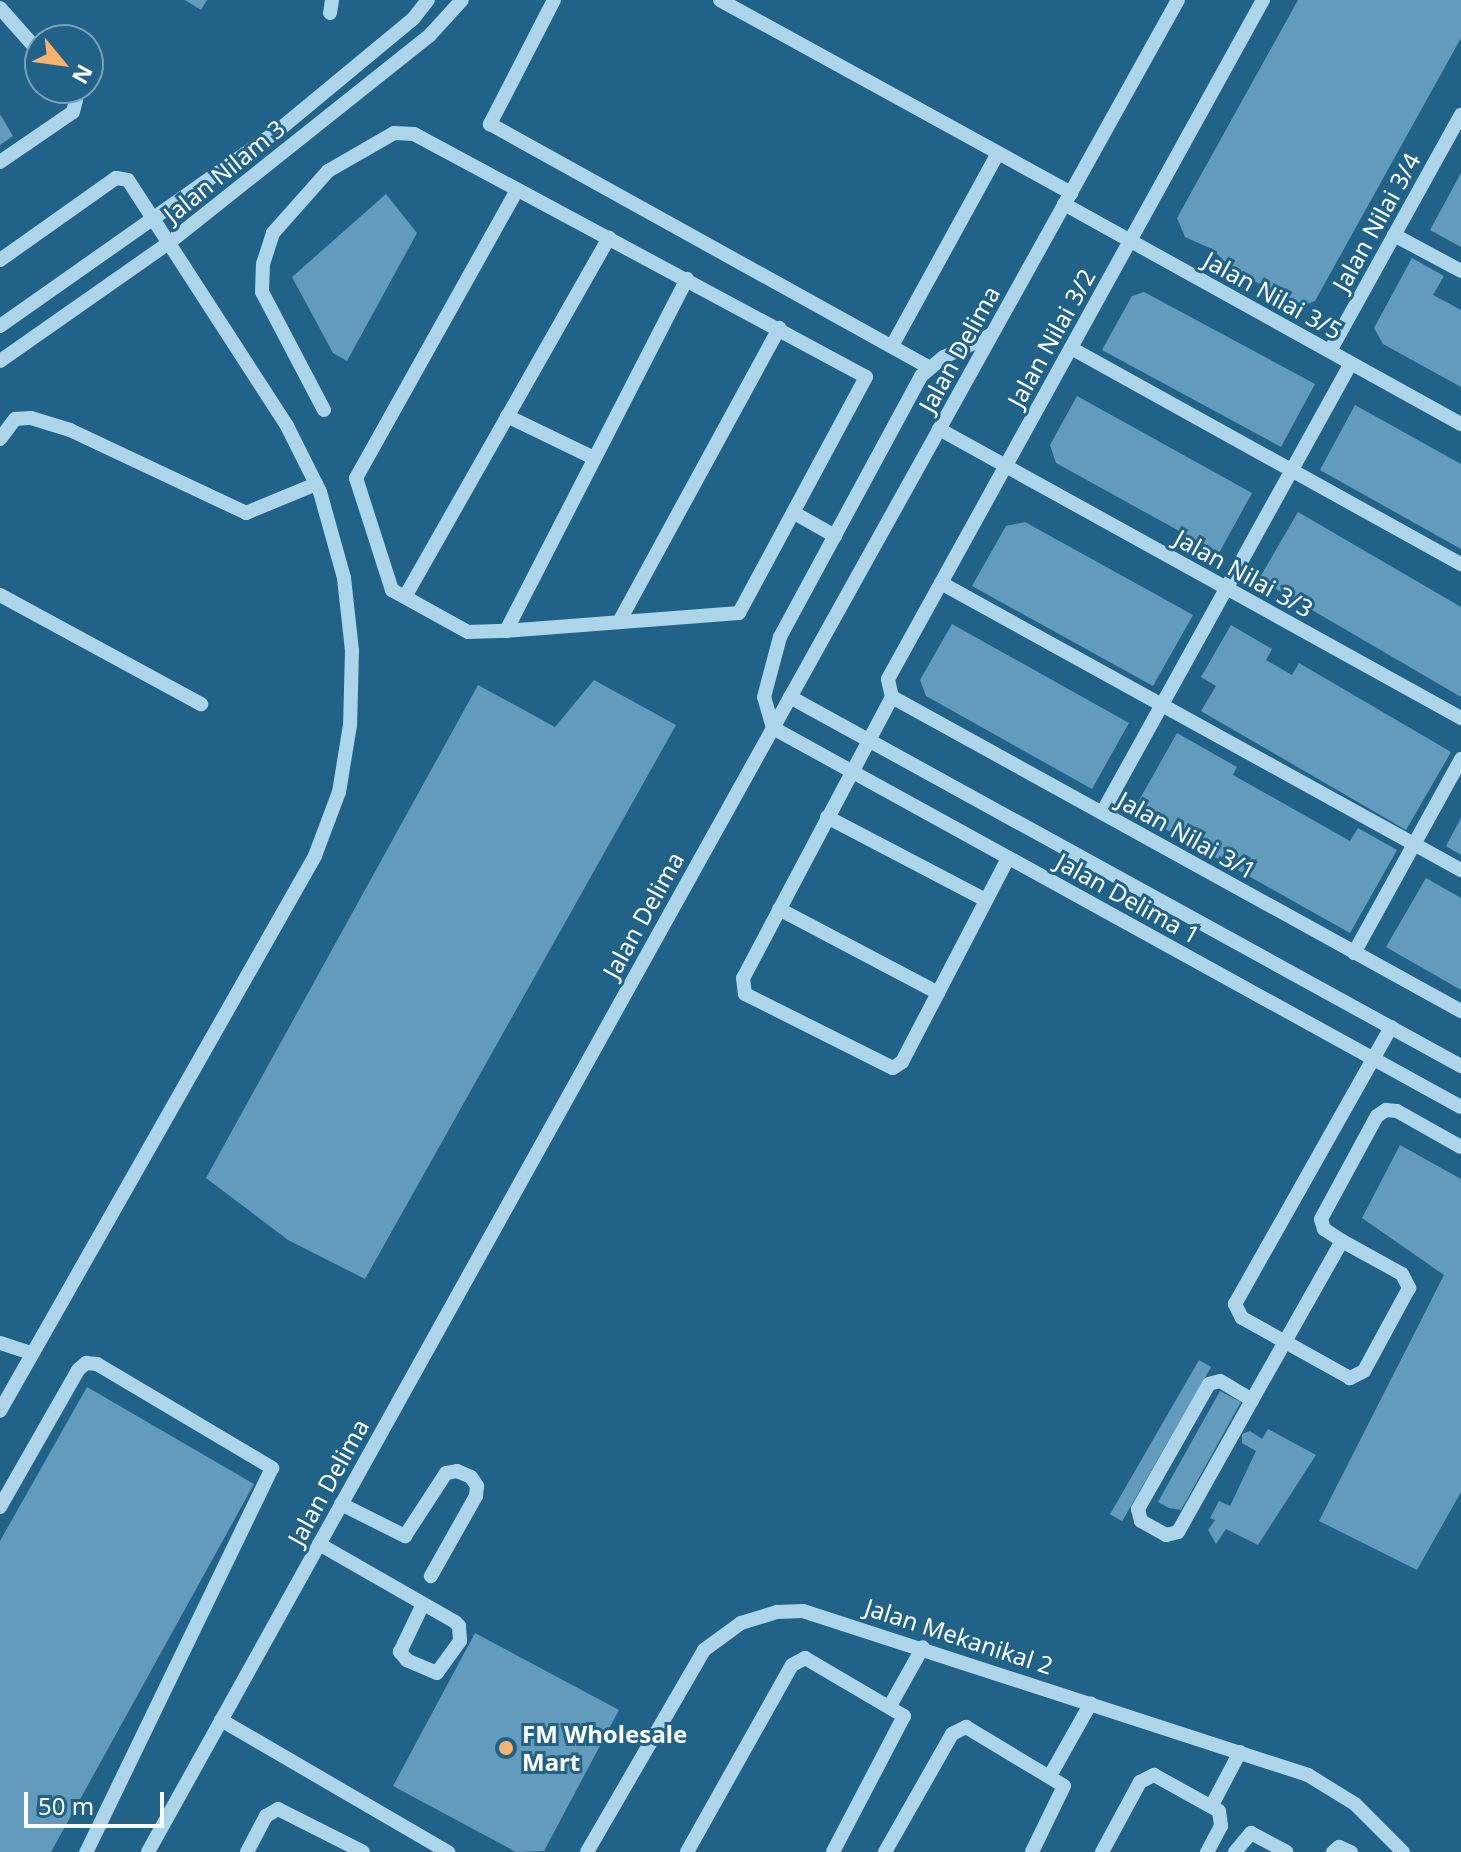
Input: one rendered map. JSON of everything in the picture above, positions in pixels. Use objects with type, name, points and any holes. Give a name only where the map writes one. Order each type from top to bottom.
[{"type":"street","name":"Jalan Nilam 3","points":[[0,326],[156,220],[280,129],[413,19],[428,0]]},
{"type":"street","name":"Jalan Nilam 3","points":[[0,361],[170,242],[430,35],[462,0]]},
{"type":"street","points":[[554,0],[490,124],[930,368]]},
{"type":"street","name":"Jalan Nilai 3/5","points":[[720,0],[998,153],[1130,240],[1461,424]]},
{"type":"street","name":"Jalan Delima","points":[[148,1852],[1178,0]]},
{"type":"street","name":"Jalan Nilai 3/2","points":[[938,993],[902,1062],[888,1069],[745,994],[743,978],[892,697],[888,679],[1263,0]]},
{"type":"street","points":[[0,8],[24,35]]},
{"type":"street","points":[[0,162],[62,124],[73,112],[75,104]]},
{"type":"street","name":"Jalan Nilai 3/4","points":[[1330,351],[1461,115]]},
{"type":"street","points":[[324,410],[262,292],[263,264],[273,233],[328,171],[394,133],[414,134],[779,328],[863,374],[868,381],[739,613],[468,632],[391,588],[356,478],[517,190]]},
{"type":"street","points":[[892,346],[998,153]]},
{"type":"street","points":[[0,260],[120,176],[156,220],[287,426],[316,484],[344,578],[352,651],[350,725],[339,792],[315,856],[30,1353],[0,1411]]},
{"type":"street","points":[[1394,235],[1461,271]]},
{"type":"street","points":[[406,595],[609,238]]},
{"type":"street","points":[[506,631],[592,457],[687,279]]},
{"type":"street","points":[[619,622],[779,328]]},
{"type":"street","points":[[773,728],[764,697],[780,637],[835,536],[930,368],[991,335]]},
{"type":"street","points":[[1071,348],[1461,564]]},
{"type":"street","points":[[1102,813],[1351,363]]},
{"type":"street","points":[[507,416],[592,457]]},
{"type":"street","points":[[0,439],[15,419],[31,418],[70,430],[246,513],[316,484]]},
{"type":"street","name":"Jalan Nilai 3/3","points":[[939,429],[1461,718]]},
{"type":"street","points":[[796,514],[835,536]]},
{"type":"street","points":[[941,583],[1461,870]]},
{"type":"street","points":[[0,595],[201,704]]},
{"type":"street","name":"Jalan Delima 1","points":[[790,697],[1461,1066]]},
{"type":"street","name":"Jalan Nilai 3/1","points":[[892,697],[1461,1011]]},
{"type":"street","name":"Jalan Delima 1","points":[[773,728],[1461,1107]]},
{"type":"street","points":[[1354,953],[1461,759]]},
{"type":"street","points":[[827,817],[986,900]]},
{"type":"street","points":[[779,909],[938,993],[1008,858]]},
{"type":"street","points":[[1391,1027],[1237,1299],[1238,1315],[1345,1376],[1364,1371],[1409,1283],[1324,1229],[1321,1219],[1381,1112],[1397,1111],[1461,1147]]},
{"type":"street","points":[[1252,1400],[1220,1381],[1209,1384],[1138,1509],[1141,1521],[1166,1535],[1178,1532],[1342,1241]]},
{"type":"street","points":[[0,1343],[30,1353]]},
{"type":"street","points":[[0,1507],[78,1370],[86,1363],[240,1445],[272,1468],[86,1852]]},
{"type":"street","points":[[341,1504],[405,1536],[446,1473],[457,1471],[471,1477],[477,1486],[476,1496],[431,1576]]},
{"type":"street","points":[[319,1544],[423,1604],[461,1631],[437,1673],[417,1666],[400,1652],[423,1604]]},
{"type":"street","name":"Jalan Mekanikal 2","points":[[587,1852],[689,1671],[723,1633],[759,1616],[803,1611],[923,1647],[1308,1775],[1342,1795],[1390,1834],[1403,1852]]},
{"type":"street","points":[[891,1704],[923,1647]]},
{"type":"street","points":[[687,1852],[795,1661],[811,1660],[901,1712],[902,1727],[833,1852]]},
{"type":"street","points":[[1051,1774],[1091,1703]]},
{"type":"street","points":[[221,1720],[448,1852]]},
{"type":"street","points":[[885,1852],[960,1728],[1051,1774],[1064,1792],[1032,1852]]},
{"type":"street","points":[[1212,1805],[1240,1752]]},
{"type":"street","points":[[1102,1852],[1148,1775],[1212,1805],[1222,1821],[1207,1852]]},
{"type":"street","points":[[247,1852],[266,1816],[278,1809],[363,1852]]},
{"type":"street","points":[[1235,1852],[1251,1833],[1286,1852]]},
{"type":"street","points":[[1333,1852],[1339,1847],[1351,1852]]},
{"type":"building","points":[[185,0],[207,0],[201,10]]},
{"type":"building","points":[[1298,0],[1461,0],[1461,38],[1315,301],[1304,305],[1235,272],[1212,249],[1185,237],[1177,218]]},
{"type":"building","points":[[0,114],[13,136],[0,145]]},
{"type":"building","points":[[1461,173],[1461,247],[1430,230]]},
{"type":"building","points":[[386,194],[417,233],[347,361],[333,353],[292,277]]},
{"type":"building","points":[[1412,258],[1444,276],[1433,295],[1461,310],[1461,387],[1383,344],[1374,328]]},
{"type":"building","points":[[1144,292],[1315,384],[1281,447],[1102,350],[1132,296]]},
{"type":"building","points":[[1077,396],[1252,493],[1219,553],[1056,463],[1050,445]]},
{"type":"building","points":[[1355,405],[1461,464],[1461,549],[1320,470]]},
{"type":"building","points":[[1298,512],[1461,607],[1461,697],[1259,579]]},
{"type":"building","points":[[1025,522],[1193,615],[1153,686],[972,586],[1006,526]]},
{"type":"building","points":[[952,624],[1129,723],[1092,789],[926,696],[920,680]]},
{"type":"building","points":[[1231,625],[1272,649],[1266,660],[1292,675],[1299,663],[1451,752],[1406,830],[1201,711],[1216,686],[1201,677]]},
{"type":"building","points":[[594,680],[676,725],[365,1279],[288,1240],[206,1178],[478,685],[555,727]]},
{"type":"building","points":[[1177,733],[1237,767],[1233,775],[1350,841],[1358,828],[1397,850],[1350,933],[1133,811]]},
{"type":"building","points":[[1461,818],[1461,855],[1446,846]]},
{"type":"building","points":[[1426,878],[1461,898],[1461,990],[1386,947]]},
{"type":"building","points":[[1400,1145],[1461,1179],[1461,1492],[1417,1570],[1319,1521],[1444,1275],[1362,1218]]},
{"type":"building","points":[[1199,1360],[1211,1367],[1122,1521],[1110,1514]]},
{"type":"building","points":[[87,1387],[254,1484],[51,1852],[0,1852],[0,1541]]},
{"type":"building","points":[[1220,1391],[1241,1402],[1181,1510],[1169,1508],[1158,1502]]},
{"type":"building","points":[[1268,1429],[1316,1455],[1258,1545],[1226,1529],[1216,1544],[1208,1530],[1215,1520],[1210,1518],[1219,1501],[1230,1506],[1256,1451],[1242,1443],[1242,1434],[1250,1431],[1262,1439]]},
{"type":"building","name":"FM Wholesale Mart","points":[[475,1633],[619,1710],[544,1851],[516,1852],[393,1786]]},
{"type":"place","name":"FM Wholesale Mart","points":[[506,1748]]}]
